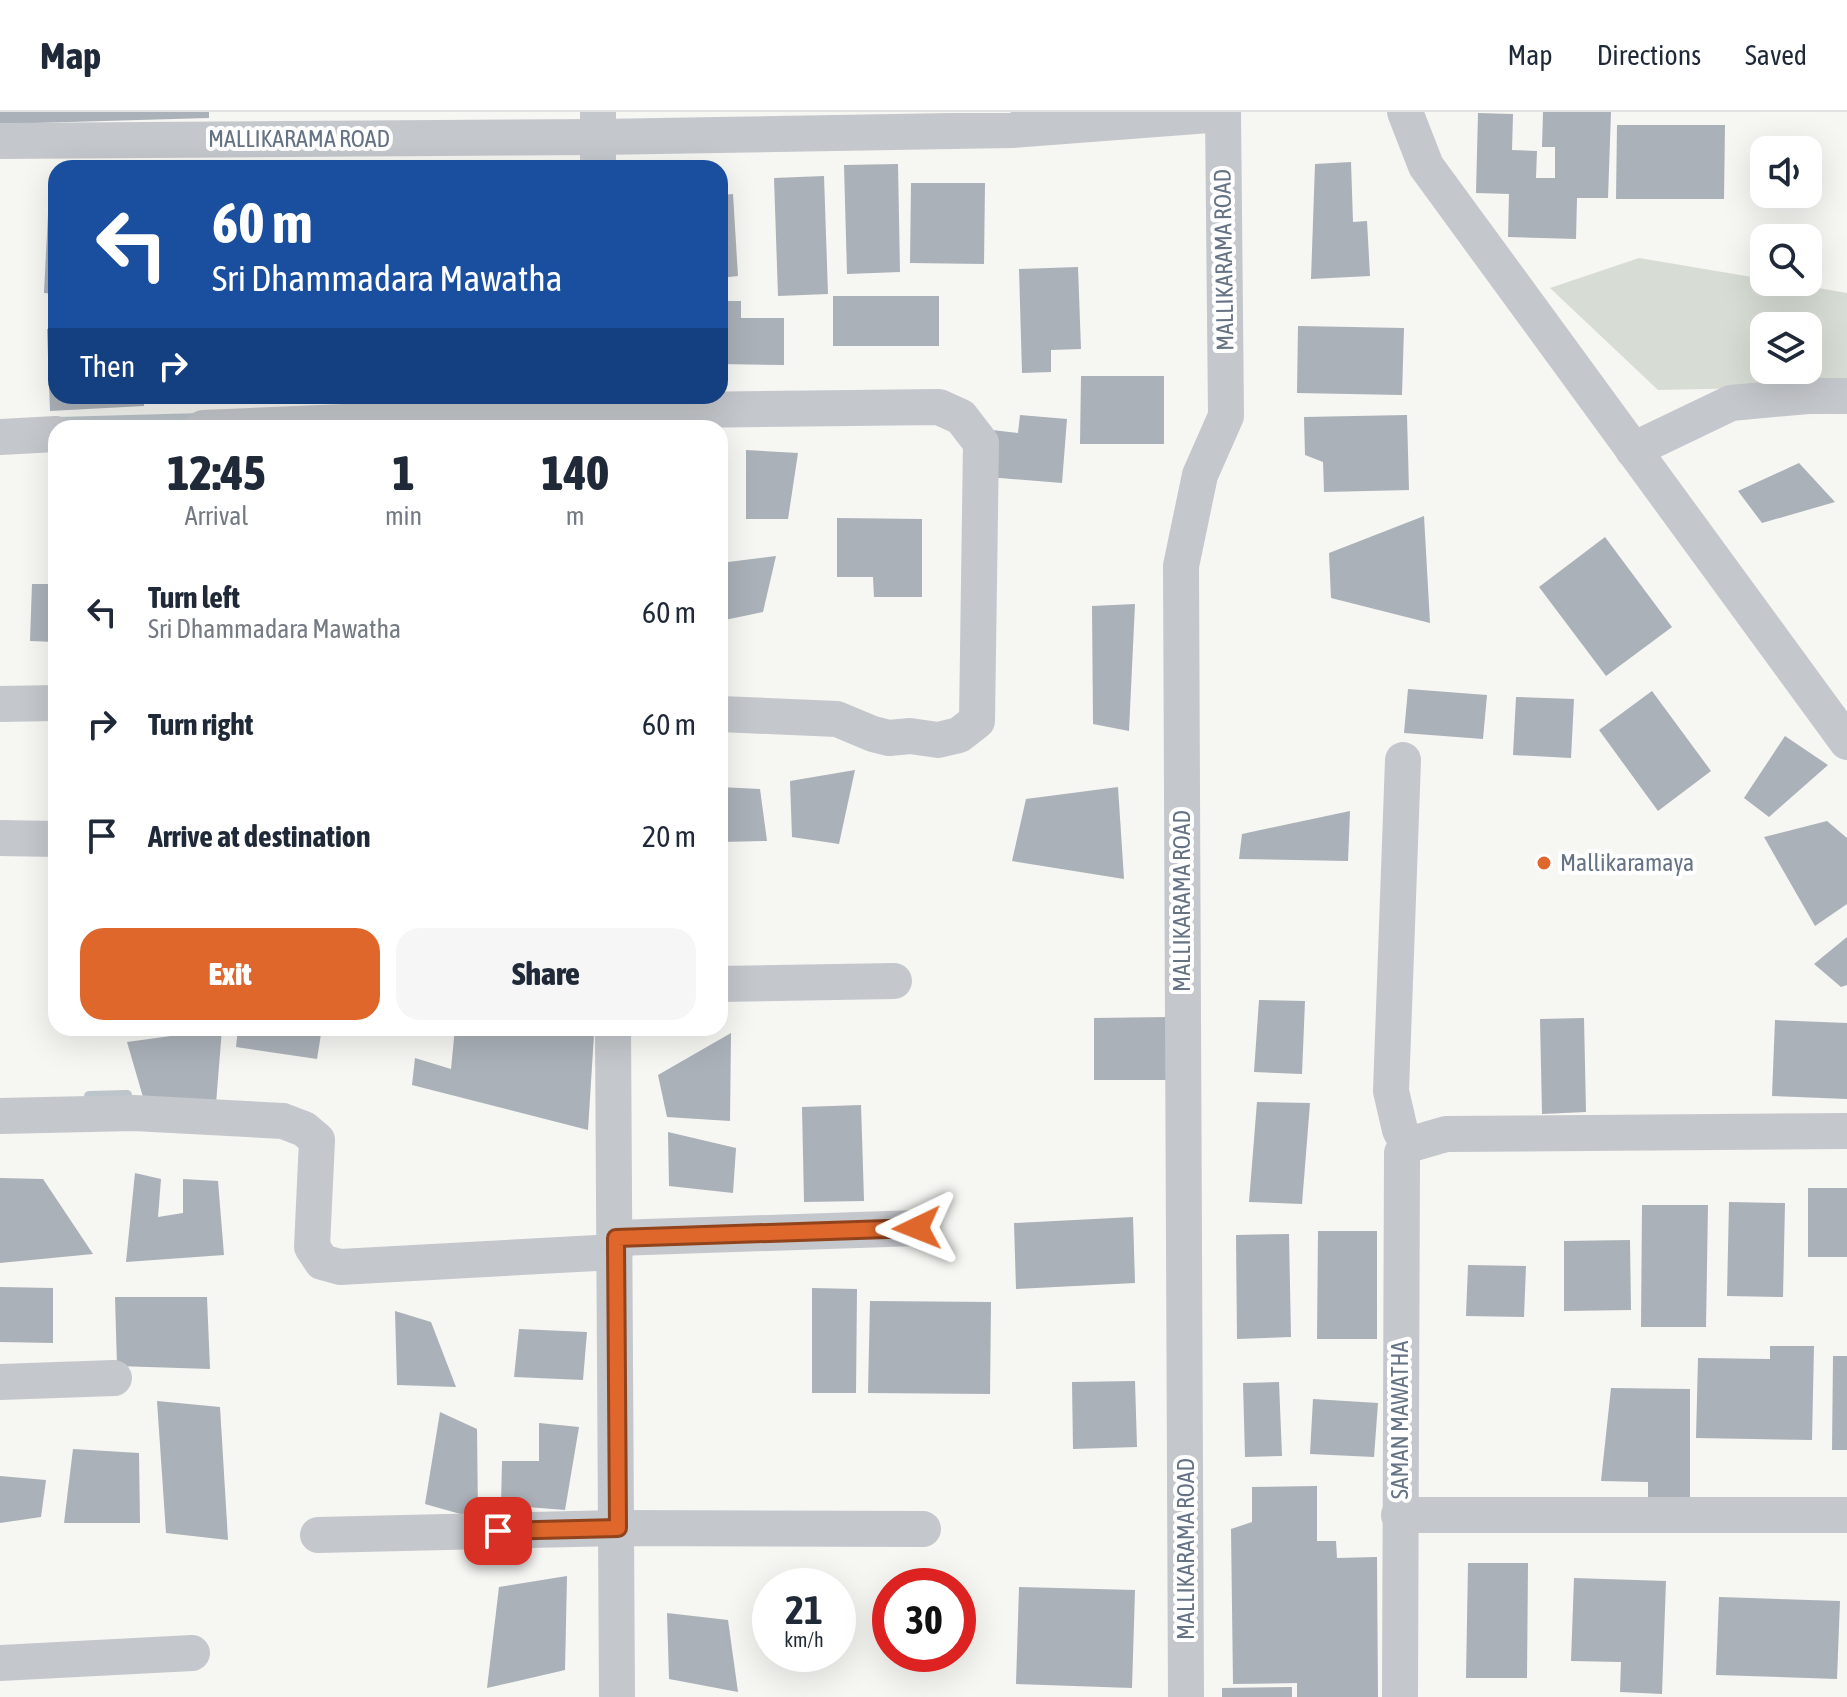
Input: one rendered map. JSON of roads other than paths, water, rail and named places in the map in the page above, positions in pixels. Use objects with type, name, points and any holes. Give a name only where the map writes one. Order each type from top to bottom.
[{"type":"street","name":"MALLIKARAMA ROAD","points":[[0,141],[598,139],[1209,115],[1222,112],[1226,416],[1200,475],[1181,566],[1186,1697]]},
{"type":"street","points":[[1405,112],[1426,166],[1846,738]]},
{"type":"street","points":[[1633,450],[1731,403],[1847,396]]},
{"type":"street","points":[[402,420],[602,412],[939,407],[961,417],[981,443],[977,721],[959,735],[938,740],[910,736],[889,738],[837,719],[728,714]]},
{"type":"street","points":[[0,437],[48,434]]},
{"type":"street","points":[[0,704],[48,703]]},
{"type":"street","points":[[1403,760],[1391,1091],[1400,1130],[1408,1145],[1446,1134],[1847,1131]]},
{"type":"street","points":[[0,838],[48,839]]},
{"type":"street","points":[[728,984],[894,981]]},
{"type":"street","points":[[613,1036],[617,1697]]},
{"type":"street","points":[[0,1116],[134,1113],[283,1121],[304,1129],[317,1140],[312,1247],[322,1262],[340,1267],[615,1245],[917,1228]]},
{"type":"street","name":"SAMAN MAWATHA","points":[[1400,1697],[1402,1153],[1408,1145]]},
{"type":"street","points":[[0,1382],[114,1378]]},
{"type":"street","points":[[1399,1515],[1847,1515]]},
{"type":"street","points":[[318,1535],[618,1528],[923,1529]]},
{"type":"street","points":[[0,1663],[192,1653]]},
{"type":"waterway","points":[[130,420],[202,418]]},
{"type":"waterway","points":[[89,1096],[127,1095]]},
{"type":"place","name":"Mallikaramaya","points":[[1544,863]]}]
